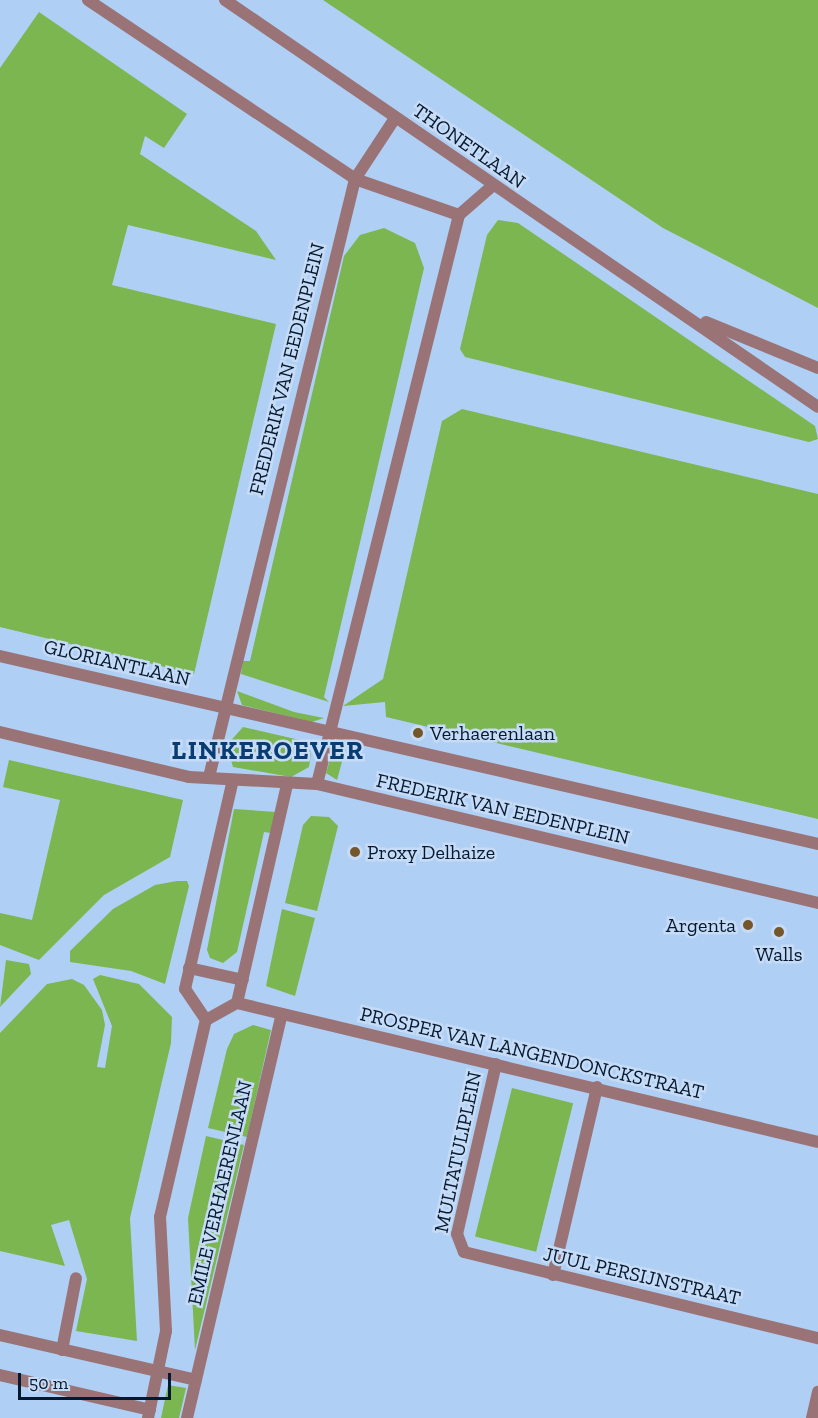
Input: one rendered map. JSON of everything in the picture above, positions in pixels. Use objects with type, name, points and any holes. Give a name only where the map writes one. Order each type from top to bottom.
[{"type":"street","points":[[88,0],[356,179],[459,215]]},
{"type":"street","name":"THONETLAAN","points":[[225,0],[491,187],[695,318],[818,407]]},
{"type":"street","name":"FREDERIK VAN EEDENPLEIN","points":[[395,118],[356,179],[209,777],[287,785],[317,784],[818,903]]},
{"type":"street","points":[[317,784],[459,215],[491,187]]},
{"type":"street","name":"THONETLAAN","points":[[695,318],[818,369]]},
{"type":"street","name":"GLORIANTLAAN","points":[[0,656],[225,709]]},
{"type":"street","name":"FREDERIK VAN EEDENPLEIN","points":[[225,709],[818,844]]},
{"type":"street","points":[[0,732],[209,777]]},
{"type":"street","points":[[232,780],[185,989],[206,1020],[237,1003],[287,785]]},
{"type":"street","points":[[189,968],[243,980]]},
{"type":"street","name":"PROSPER VAN LANGENDONCKSTRAAT","points":[[237,1003],[818,1142]]},
{"type":"street","name":"EMILE VERHAERENLAAN","points":[[187,1418],[282,1014]]},
{"type":"street","name":"EMILE VERHAERENLAAN","points":[[149,1414],[159,1372],[167,1313],[160,1217],[206,1020]]},
{"type":"street","name":"MULTATULIPLEIN","points":[[459,1248],[457,1234],[496,1064]]},
{"type":"street","points":[[553,1275],[597,1088]]},
{"type":"street","name":"JUUL PERSIJNSTRAAT","points":[[459,1248],[553,1275],[818,1338]]},
{"type":"street","points":[[62,1350],[76,1278]]},
{"type":"street","points":[[0,1335],[196,1380]]},
{"type":"street","points":[[0,1375],[149,1414]]},
{"type":"street","points":[[812,1418],[818,1392]]},
{"type":"green space","points":[[323,0],[818,0],[818,308],[663,228]]},
{"type":"green space","points":[[39,12],[187,114],[164,148],[145,136],[140,154],[256,231],[276,260],[128,225],[112,285],[276,324],[194,674],[0,627],[0,68]]},
{"type":"green space","points":[[498,220],[518,223],[815,426],[818,439],[809,442],[465,357],[460,349],[487,235]]},
{"type":"green space","points":[[384,228],[415,243],[424,268],[324,697],[329,702],[241,674],[243,661],[250,661],[344,256],[360,235]]},
{"type":"green space","points":[[462,409],[818,494],[818,819],[386,717],[385,702],[343,706],[383,679],[442,421]]},
{"type":"green space","points":[[237,691],[294,712],[324,718],[312,722],[242,705]]},
{"type":"green space","points":[[243,727],[304,741],[311,753],[309,767],[291,777],[233,767],[227,745]]},
{"type":"green space","points":[[334,746],[346,747],[337,780],[326,773]]},
{"type":"green space","points":[[9,760],[183,800],[170,857],[104,895],[39,960],[0,945],[0,913],[32,920],[60,800],[3,787]]},
{"type":"green space","points":[[234,809],[276,812],[271,833],[264,832],[237,952],[223,963],[210,958],[207,950]]},
{"type":"green space","points":[[311,816],[329,817],[338,826],[317,911],[285,903],[303,825]]},
{"type":"green space","points":[[187,881],[189,886],[165,984],[131,971],[70,962],[70,951],[113,909],[155,885]]},
{"type":"green space","points":[[282,909],[315,918],[295,996],[266,986]]},
{"type":"green space","points":[[6,960],[29,964],[31,974],[0,1007]]},
{"type":"green space","points":[[100,975],[139,984],[172,1017],[171,1043],[130,1218],[137,1341],[76,1331],[87,1279],[69,1220],[51,1225],[65,1266],[0,1251],[0,1033],[47,984],[72,979],[84,985],[102,1010],[105,1025],[97,1067],[105,1068],[112,1026],[93,979]]},
{"type":"green space","points":[[253,1025],[271,1030],[247,1137],[208,1128],[227,1049],[234,1034]]},
{"type":"green space","points":[[512,1088],[573,1103],[536,1252],[475,1236]]},
{"type":"green space","points":[[206,1136],[244,1145],[195,1350],[188,1218]]},
{"type":"green space","points":[[168,1385],[186,1388],[179,1418],[161,1418]]},
{"type":"place","name":"Verhaerenlaan","points":[[418,733]]},
{"type":"place","name":"Proxy Delhaize","points":[[355,852]]},
{"type":"place","name":"Argenta","points":[[748,925]]},
{"type":"place","name":"Walls","points":[[779,932]]},
{"type":"district","name":"LINKEROEVER","points":[[268,751]]}]
